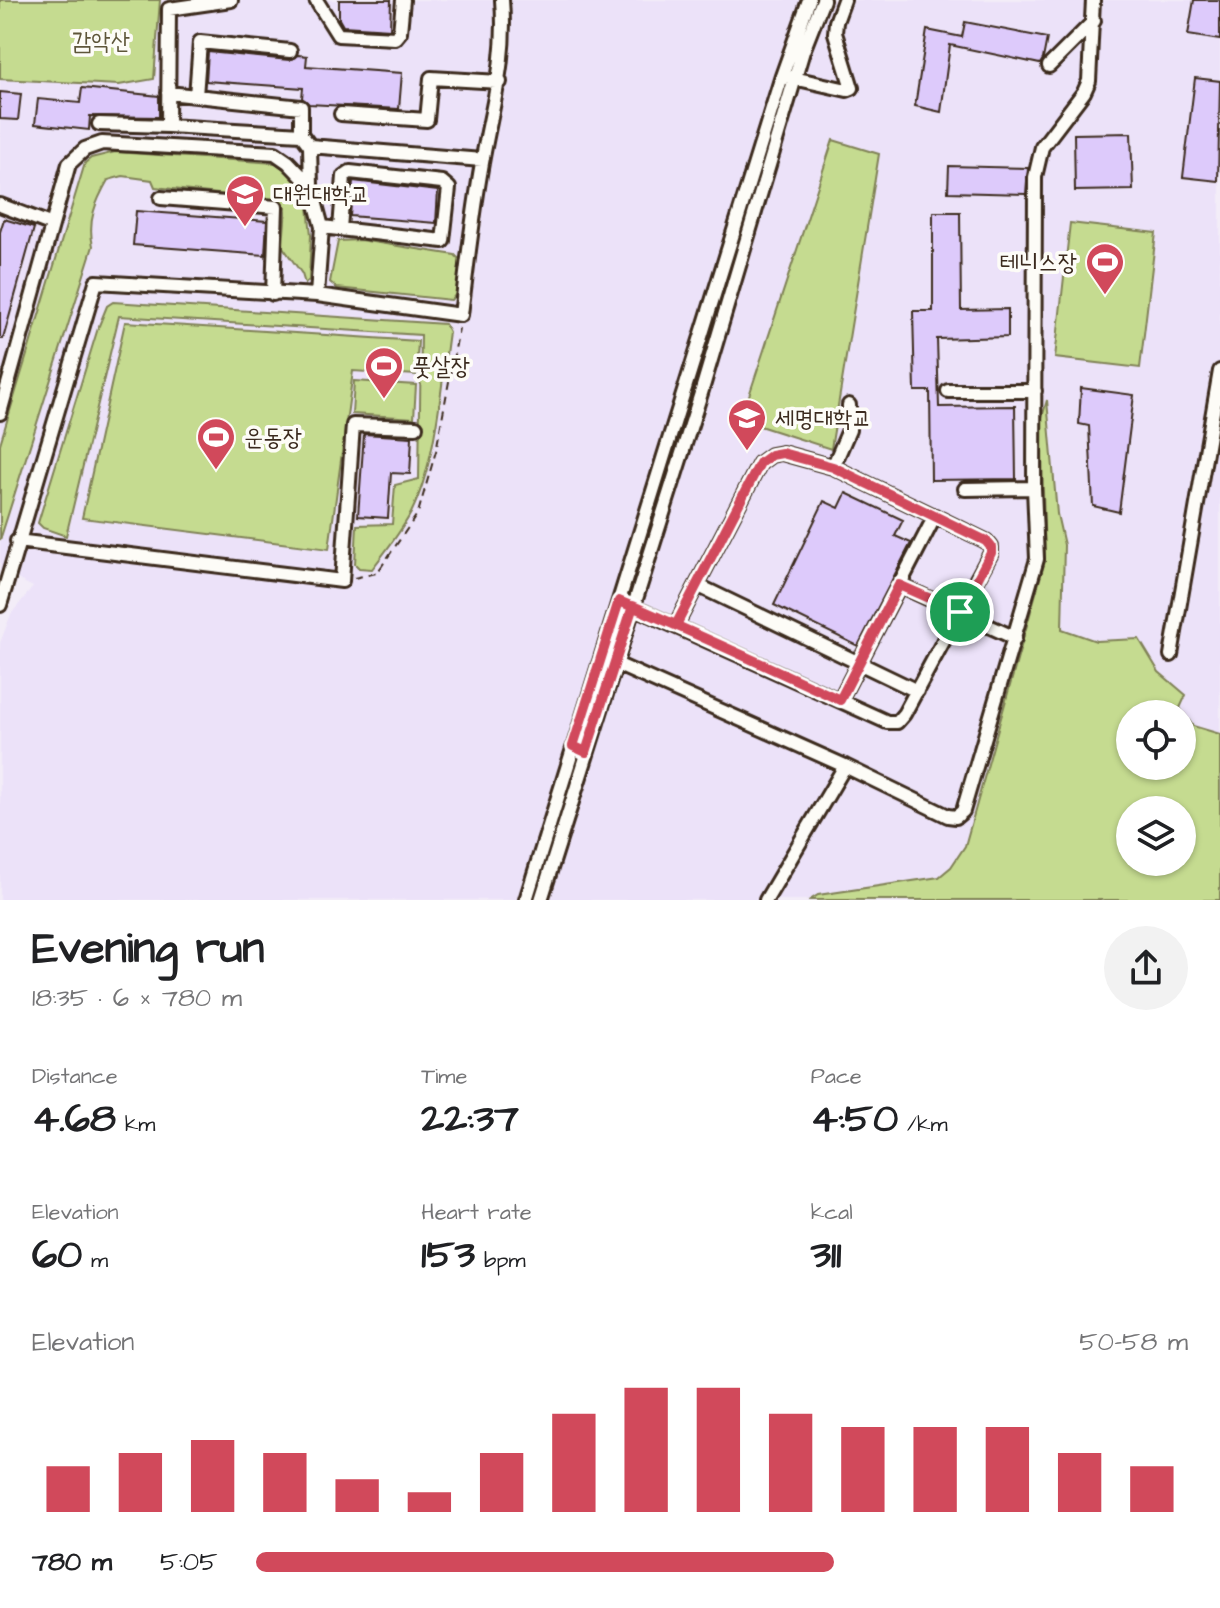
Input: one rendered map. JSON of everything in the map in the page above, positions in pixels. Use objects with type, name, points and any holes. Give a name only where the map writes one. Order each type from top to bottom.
[{"type":"street","points":[[168,126],[169,9],[231,0]]},
{"type":"street","points":[[316,0],[338,35],[395,38],[400,32],[403,0]]},
{"type":"street","points":[[0,605],[2,584],[96,282],[317,295],[461,315],[482,160],[500,82],[504,30],[502,0]]},
{"type":"street","points":[[526,900],[633,606],[717,338],[809,0]]},
{"type":"street","points":[[541,900],[619,601],[702,333],[788,77],[823,0]]},
{"type":"street","points":[[788,77],[847,90],[852,88],[835,33],[844,0]]},
{"type":"street","points":[[614,663],[845,766],[948,816],[956,817],[963,811],[1037,559],[1034,488],[1036,168],[1042,147],[1089,81],[1093,0]]},
{"type":"street","points":[[1049,66],[1094,21]]},
{"type":"street","points":[[196,96],[200,42],[290,51]]},
{"type":"street","points":[[341,114],[427,120],[431,78],[500,82]]},
{"type":"street","points":[[168,93],[301,107],[301,134],[310,146],[311,186],[322,227],[317,295]]},
{"type":"street","points":[[99,124],[301,134]]},
{"type":"street","points":[[0,413],[69,164],[85,149],[102,143],[275,153],[311,186]]},
{"type":"street","points":[[310,146],[482,160]]},
{"type":"street","points":[[340,229],[344,176],[350,172],[442,182],[449,188],[443,241]]},
{"type":"street","points":[[161,198],[276,207],[273,294]]},
{"type":"street","points":[[0,205],[50,224]]},
{"type":"street","points":[[322,227],[469,246]]},
{"type":"street","points":[[702,333],[717,338]]},
{"type":"street","points":[[1171,655],[1220,371]]},
{"type":"street","points":[[948,391],[1035,391]]},
{"type":"street","points":[[833,467],[849,430],[849,405]]},
{"type":"street","points":[[17,541],[342,581],[353,425],[416,427]]},
{"type":"street","points":[[619,601],[887,722],[897,722],[960,612],[991,553],[991,547],[986,541],[833,467],[782,453],[771,455],[760,463],[676,625]]},
{"type":"street","points":[[965,489],[1034,488]]},
{"type":"street","points":[[840,700],[935,516]]},
{"type":"street","points":[[697,585],[917,691]]},
{"type":"street","points":[[899,585],[1015,638]]},
{"type":"street","points":[[766,900],[845,766]]},
{"type":"path","points":[[342,581],[377,573],[418,513],[436,451],[461,315]]},
{"type":"shaded area","name":"세명대학교","points":[[160,0],[1220,0],[1220,734],[1196,727],[1196,700],[1182,700],[1185,694],[1159,672],[1139,639],[1096,641],[1062,629],[1064,545],[1057,514],[1047,403],[1045,561],[974,822],[965,846],[951,867],[939,877],[818,895],[810,900],[0,900],[0,643],[11,614],[33,587],[0,570],[0,78],[154,79]]},
{"type":"green space","name":"감악산","points":[[0,0],[160,0],[154,79],[119,85],[0,79]]},
{"type":"green space","points":[[833,140],[879,154],[831,449],[741,420]]},
{"type":"green space","points":[[115,152],[276,163],[306,187],[311,235],[309,280],[305,284],[302,274],[283,247],[286,207],[272,200],[155,187],[152,180],[123,176],[108,180],[94,212],[91,228],[93,246],[0,540],[0,444],[85,163],[91,158]]},
{"type":"green space","name":"테니스장","points":[[1070,223],[1156,233],[1140,368],[1055,358]]},
{"type":"green space","points":[[360,240],[455,255],[460,260],[458,292],[451,300],[337,288],[330,282],[338,241]]},
{"type":"green space","points":[[113,302],[445,324],[449,332],[426,471],[411,513],[372,569],[359,568],[355,564],[357,525],[392,524],[395,485],[419,479],[421,335],[119,316],[66,536],[43,528],[38,523],[98,328],[107,306]]},
{"type":"green space","name":"운동장","points":[[125,322],[418,341],[416,375],[353,371],[329,549],[82,518]]},
{"type":"green space","name":"풋살장","points":[[354,381],[416,385],[414,418],[352,414]]},
{"type":"green space","points":[[1047,400],[1057,514],[1064,545],[1062,629],[1096,641],[1139,639],[1159,672],[1186,695],[1184,700],[1116,700],[1116,780],[1196,780],[1196,727],[1220,734],[1220,900],[810,900],[818,895],[939,877],[951,867],[965,846],[1045,561],[1041,421]]},
{"type":"building","points":[[339,0],[391,0],[390,29],[343,26],[339,19]]},
{"type":"building","points":[[1194,0],[1220,0],[1220,40],[1188,35]]},
{"type":"building","points":[[965,22],[1047,38],[1043,59],[1040,64],[950,45],[941,112],[915,106],[927,30],[962,37]]},
{"type":"building","points":[[208,52],[289,60],[298,55],[307,56],[306,66],[402,73],[399,109],[309,104],[302,98],[303,88],[206,81]]},
{"type":"building","points":[[1195,78],[1220,81],[1218,181],[1183,177]]},
{"type":"building","points":[[82,88],[159,96],[159,117],[90,116],[89,130],[35,124],[38,99],[80,103]]},
{"type":"building","points":[[0,92],[21,94],[18,120],[0,119]]},
{"type":"building","points":[[1131,133],[1133,190],[1075,191],[1074,134]]},
{"type":"building","points":[[949,166],[1028,168],[1026,194],[948,192]]},
{"type":"building","points":[[353,181],[438,191],[436,223],[350,216]]},
{"type":"building","points":[[136,211],[267,221],[265,255],[133,245]]},
{"type":"building","points":[[933,212],[960,212],[961,310],[1008,309],[1008,337],[937,339],[939,407],[1015,406],[1016,479],[931,480],[930,391],[915,391],[913,311],[933,311]]},
{"type":"building","points":[[4,219],[34,228],[3,339],[0,339],[0,232]]},
{"type":"building","points":[[1081,388],[1134,395],[1119,512],[1093,506],[1089,426],[1079,424]]},
{"type":"building","points":[[364,434],[412,437],[410,474],[391,473],[388,518],[358,516]]},
{"type":"building","points":[[846,493],[903,520],[895,536],[911,543],[858,646],[774,605],[824,501],[839,508]]},
{"type":"place","name":"대원대학교","points":[[245,228]]},
{"type":"place","name":"테니스장","points":[[1105,296]]},
{"type":"place","name":"풋살장","points":[[384,400]]},
{"type":"place","name":"세명대학교","points":[[747,452]]},
{"type":"place","name":"운동장","points":[[216,471]]},
{"type":"route","points":[[960,612],[899,585],[840,700],[676,625],[633,606],[619,601],[573,746],[586,752],[633,606],[676,625],[760,463],[771,455],[782,453],[833,467],[986,541],[991,553],[960,612]]}]
